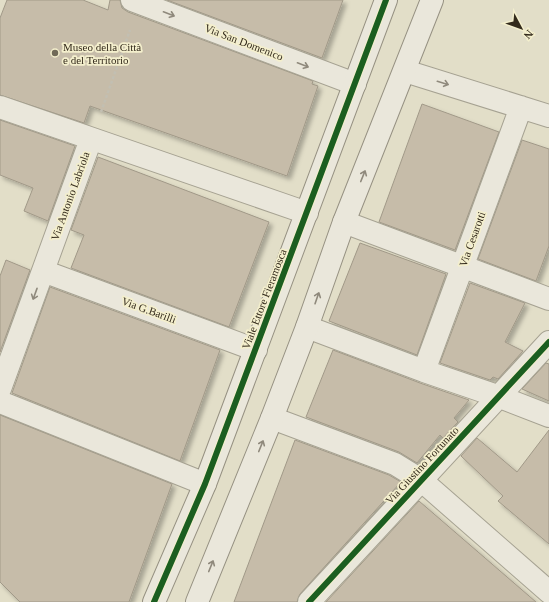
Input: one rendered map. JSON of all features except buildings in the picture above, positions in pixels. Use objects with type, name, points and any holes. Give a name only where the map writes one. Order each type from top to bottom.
[{"type":"street","name":"Viale Ettore Fieramosca","points":[[154,602],[205,484],[386,0]]},
{"type":"street","points":[[197,602],[272,418],[307,327],[344,222],[432,0]]},
{"type":"street","name":"Via San Domenico","points":[[136,1],[355,84]]},
{"type":"street","points":[[405,71],[549,116]]},
{"type":"street","points":[[0,107],[307,213]]},
{"type":"street","name":"Via Cesarotti","points":[[424,371],[521,107]]},
{"type":"street","name":"Via Antonio Labriola","points":[[0,389],[91,139]]},
{"type":"street","points":[[344,222],[461,267],[548,294]]},
{"type":"street","name":"Via G.Barilli","points":[[43,270],[256,350]]},
{"type":"street","points":[[307,327],[549,416]]},
{"type":"street","name":"Via Giustino Fortunato","points":[[309,602],[421,480],[500,397],[549,342]]},
{"type":"street","points":[[0,402],[205,484]]},
{"type":"street","points":[[272,418],[395,464],[421,480],[549,592]]},
{"type":"cycle path","points":[[154,602],[205,484],[386,0]]},
{"type":"cycle path","points":[[309,602],[549,342]]},
{"type":"place","name":"Museo della Città e del Territorio","points":[[55,53]]}]
